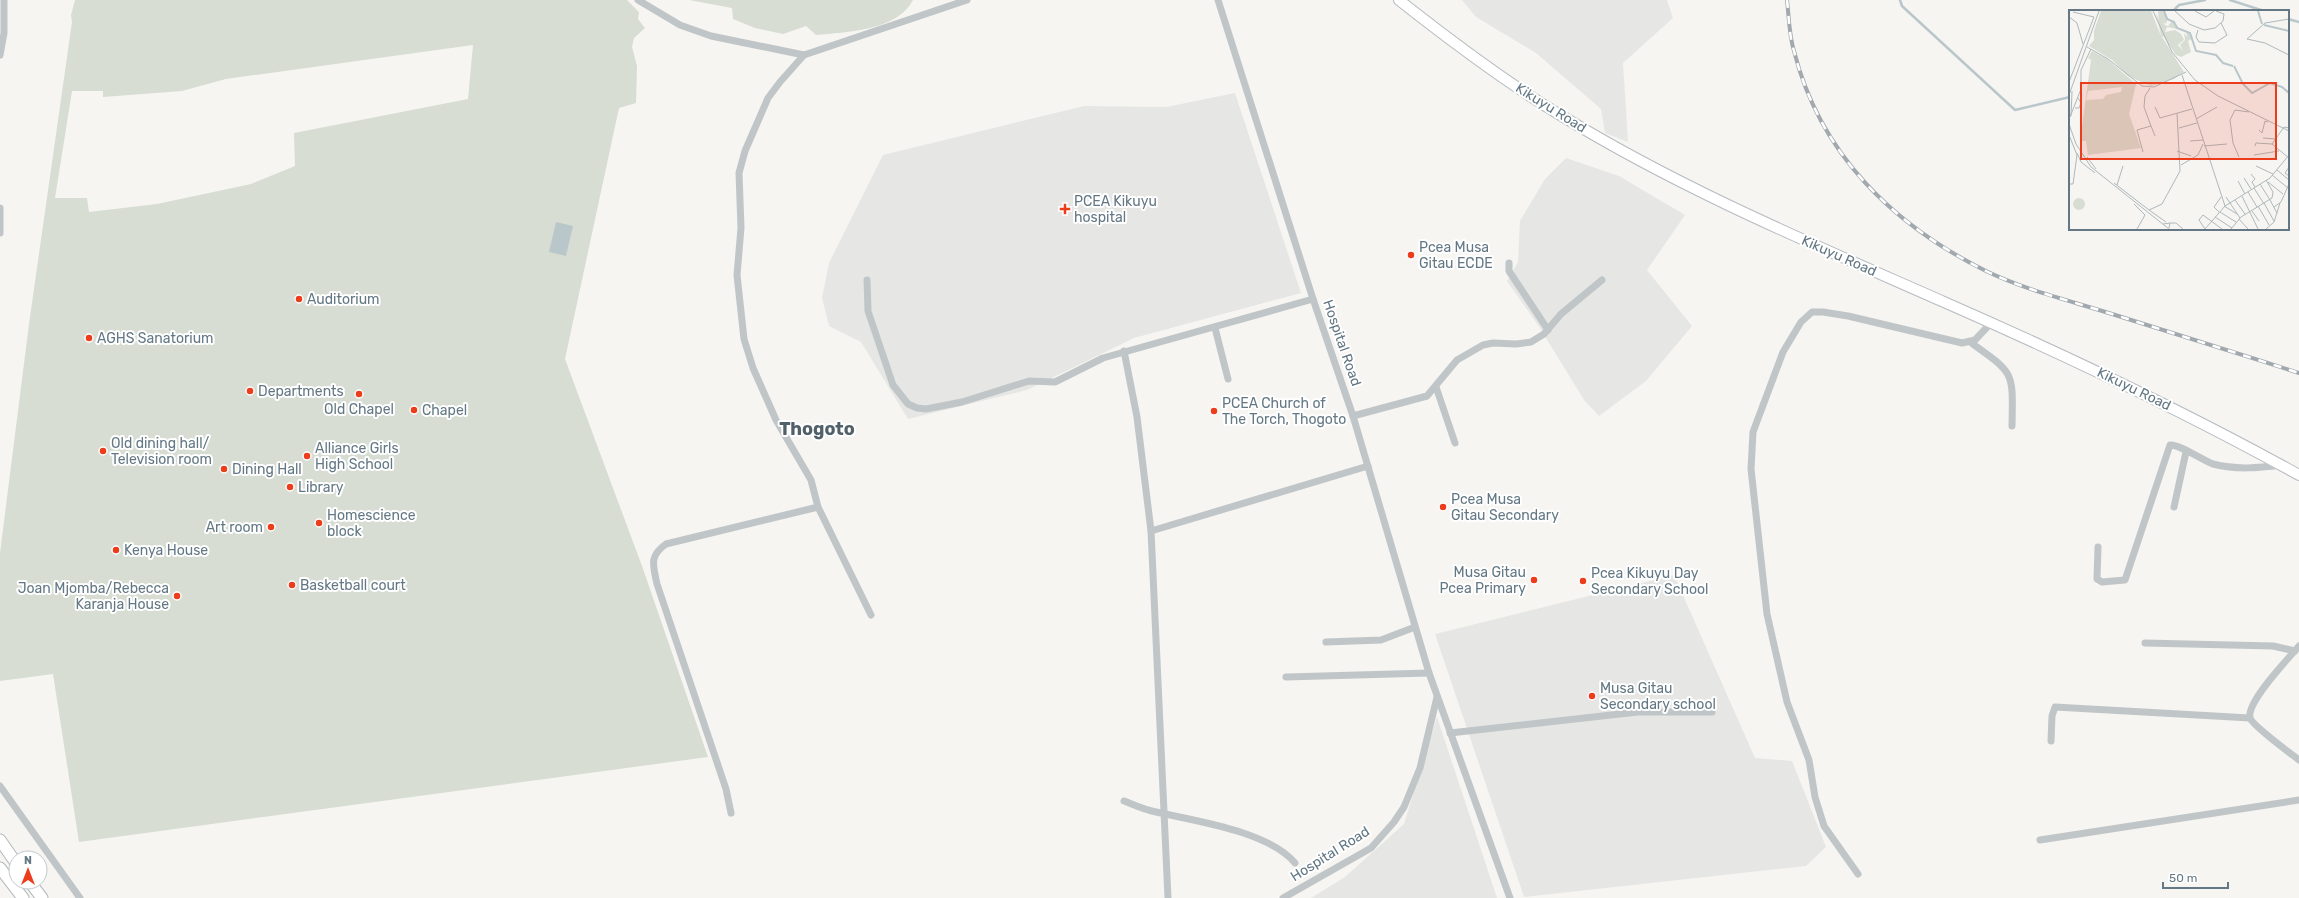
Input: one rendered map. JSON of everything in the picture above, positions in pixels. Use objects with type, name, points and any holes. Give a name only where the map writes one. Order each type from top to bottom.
[{"type":"highway","points":[[0,840],[8,852]]},
{"type":"highway","points":[[0,868],[23,898]]},
{"type":"main road","name":"Kikuyu Road","points":[[1400,0],[1441,33],[1534,99],[1617,148],[1697,190],[1840,258],[1991,323],[2158,401],[2299,475]]},
{"type":"street","points":[[0,55],[4,0]]},
{"type":"street","points":[[638,0],[680,25],[711,36],[804,55]]},
{"type":"street","points":[[871,615],[818,507],[811,480],[776,420],[753,368],[744,339],[737,275],[741,228],[739,173],[745,151],[768,98],[804,55],[967,0]]},
{"type":"street","name":"Hospital Road","points":[[1218,0],[1313,299],[1353,416],[1429,673],[1510,898]]},
{"type":"street","points":[[0,208],[0,233]]},
{"type":"street","points":[[1509,262],[1509,271],[1548,330]]},
{"type":"street","points":[[867,280],[868,311],[893,385],[908,404],[917,408],[926,409],[962,402],[1029,381],[1055,382],[1088,364],[1124,351],[1215,328],[1313,299]]},
{"type":"street","points":[[1353,416],[1427,396],[1436,387],[1448,368],[1457,360],[1483,345],[1504,342],[1524,344],[1531,342],[1548,330],[1561,314],[1602,280]]},
{"type":"street","points":[[1858,874],[1824,826],[1815,797],[1809,760],[1787,702],[1768,614],[1751,469],[1753,432],[1783,352],[1801,322],[1812,312],[1823,312],[1848,316],[1949,340],[1970,342],[2007,370],[2013,389],[2012,426]]},
{"type":"street","points":[[1970,342],[1981,335],[1991,323]]},
{"type":"street","points":[[1215,328],[1228,380]]},
{"type":"street","points":[[1124,351],[1137,417],[1151,531],[1168,898]]},
{"type":"street","points":[[1436,387],[1455,443]]},
{"type":"street","points":[[2098,547],[2096,578],[2098,581],[2122,582],[2127,579],[2169,447],[2173,445],[2213,464],[2256,468],[2282,465]]},
{"type":"street","points":[[2174,507],[2186,452]]},
{"type":"street","points":[[1151,531],[1368,466]]},
{"type":"street","points":[[731,813],[726,789],[656,584],[653,559],[657,550],[666,544],[818,507]]},
{"type":"street","points":[[1326,642],[1381,640],[1415,627]]},
{"type":"street","points":[[2145,643],[2273,646],[2297,648]]},
{"type":"street","points":[[2297,648],[2255,699],[2250,712],[2250,718],[2253,723],[2299,760]]},
{"type":"street","points":[[1286,677],[1429,673]]},
{"type":"street","name":"Hospital Road","points":[[1283,898],[1371,848],[1394,822],[1410,796],[1420,768],[1437,696]]},
{"type":"street","points":[[2051,741],[2052,716],[2055,708],[2250,718]]},
{"type":"street","points":[[1450,733],[1638,712],[1712,712]]},
{"type":"street","points":[[0,786],[80,898]]},
{"type":"street","points":[[2040,840],[2299,800]]},
{"type":"street","points":[[1124,801],[1165,814],[1231,829],[1277,848],[1289,855],[1295,863]]},
{"type":"shaded area","name":"Alliance Girls High School","points":[[75,0],[627,0],[639,12],[638,19],[645,28],[634,38],[632,47],[637,66],[636,103],[619,108],[565,359],[642,566],[708,757],[79,842],[53,674],[0,681],[0,553],[29,324],[72,22],[71,15]],"holes":[[[473,45],[468,99],[294,133],[295,166],[251,184],[157,204],[89,212],[87,198],[55,198],[72,91],[103,91],[103,97],[182,91],[226,79]]]},
{"type":"shaded area","points":[[689,0],[913,0],[905,10],[895,18],[883,24],[856,31],[816,35],[806,26],[783,34],[755,28],[733,19],[732,8]]},
{"type":"shaded area","points":[[1462,0],[1667,0],[1673,18],[1623,63],[1628,142],[1605,133],[1601,109],[1536,53],[1476,17]]},
{"type":"shaded area","name":"PCEA Kikuyu hospital","points":[[1235,93],[1301,293],[1134,338],[1027,390],[908,419],[861,342],[829,326],[822,298],[829,263],[883,155],[1084,106],[1166,107]]},
{"type":"shaded area","points":[[1566,158],[1619,176],[1685,215],[1647,270],[1692,326],[1646,381],[1599,416],[1584,400],[1538,325],[1507,281],[1518,262],[1520,221],[1545,179]]},
{"type":"shaded area","points":[[556,222],[573,226],[566,256],[549,252]]},
{"type":"shaded area","name":"Musa Gitau Secondary school","points":[[1674,575],[1755,758],[1792,761],[1826,847],[1806,866],[1524,897],[1435,634]]},
{"type":"shaded area","points":[[1437,717],[1497,898],[1311,898],[1345,877],[1404,824]]},
{"type":"waterway","points":[[1900,0],[1902,6],[2015,110],[2069,97]]},
{"type":"waterway","points":[[2174,10],[2179,5],[2205,0]]},
{"type":"waterway","points":[[2230,0],[2261,10]]},
{"type":"waterway","points":[[2289,19],[2299,22]]},
{"type":"railway","points":[[1787,0],[1792,45],[1806,88],[1822,122],[1842,154],[1865,182],[1891,208],[1920,232],[1952,253],[1986,271],[2016,284],[2299,373]]},
{"type":"place","name":"PCEA Kikuyu hospital","points":[[1065,209]]},
{"type":"place","name":"Pcea Musa Gitau ECDE","points":[[1411,255]]},
{"type":"place","name":"Auditorium","points":[[299,299]]},
{"type":"place","name":"AGHS Sanatorium","points":[[89,338]]},
{"type":"place","name":"Departments","points":[[250,391]]},
{"type":"place","name":"Old Chapel","points":[[359,394]]},
{"type":"place","name":"Chapel","points":[[414,410]]},
{"type":"place","name":"PCEA Church of The Torch, Thogoto","points":[[1214,411]]},
{"type":"place","name":"Old dining hall/ Television room","points":[[103,451]]},
{"type":"place","name":"Alliance Girls High School","points":[[307,456]]},
{"type":"place","name":"Dining Hall","points":[[224,469]]},
{"type":"place","name":"Library","points":[[290,487]]},
{"type":"place","name":"Pcea Musa Gitau Secondary","points":[[1443,507]]},
{"type":"place","name":"Homescience block","points":[[319,523]]},
{"type":"place","name":"Art room","points":[[271,527]]},
{"type":"place","name":"Kenya House","points":[[116,550]]},
{"type":"place","name":"Musa Gitau Pcea Primary","points":[[1534,580]]},
{"type":"place","name":"Pcea Kikuyu Day Secondary School","points":[[1583,581]]},
{"type":"place","name":"Basketball court","points":[[292,585]]},
{"type":"place","name":"Joan Mjomba/Rebecca Karanja House","points":[[177,596]]},
{"type":"place","name":"Musa Gitau Secondary school","points":[[1592,696]]},
{"type":"district","name":"Thogoto","points":[[817,429]]}]
